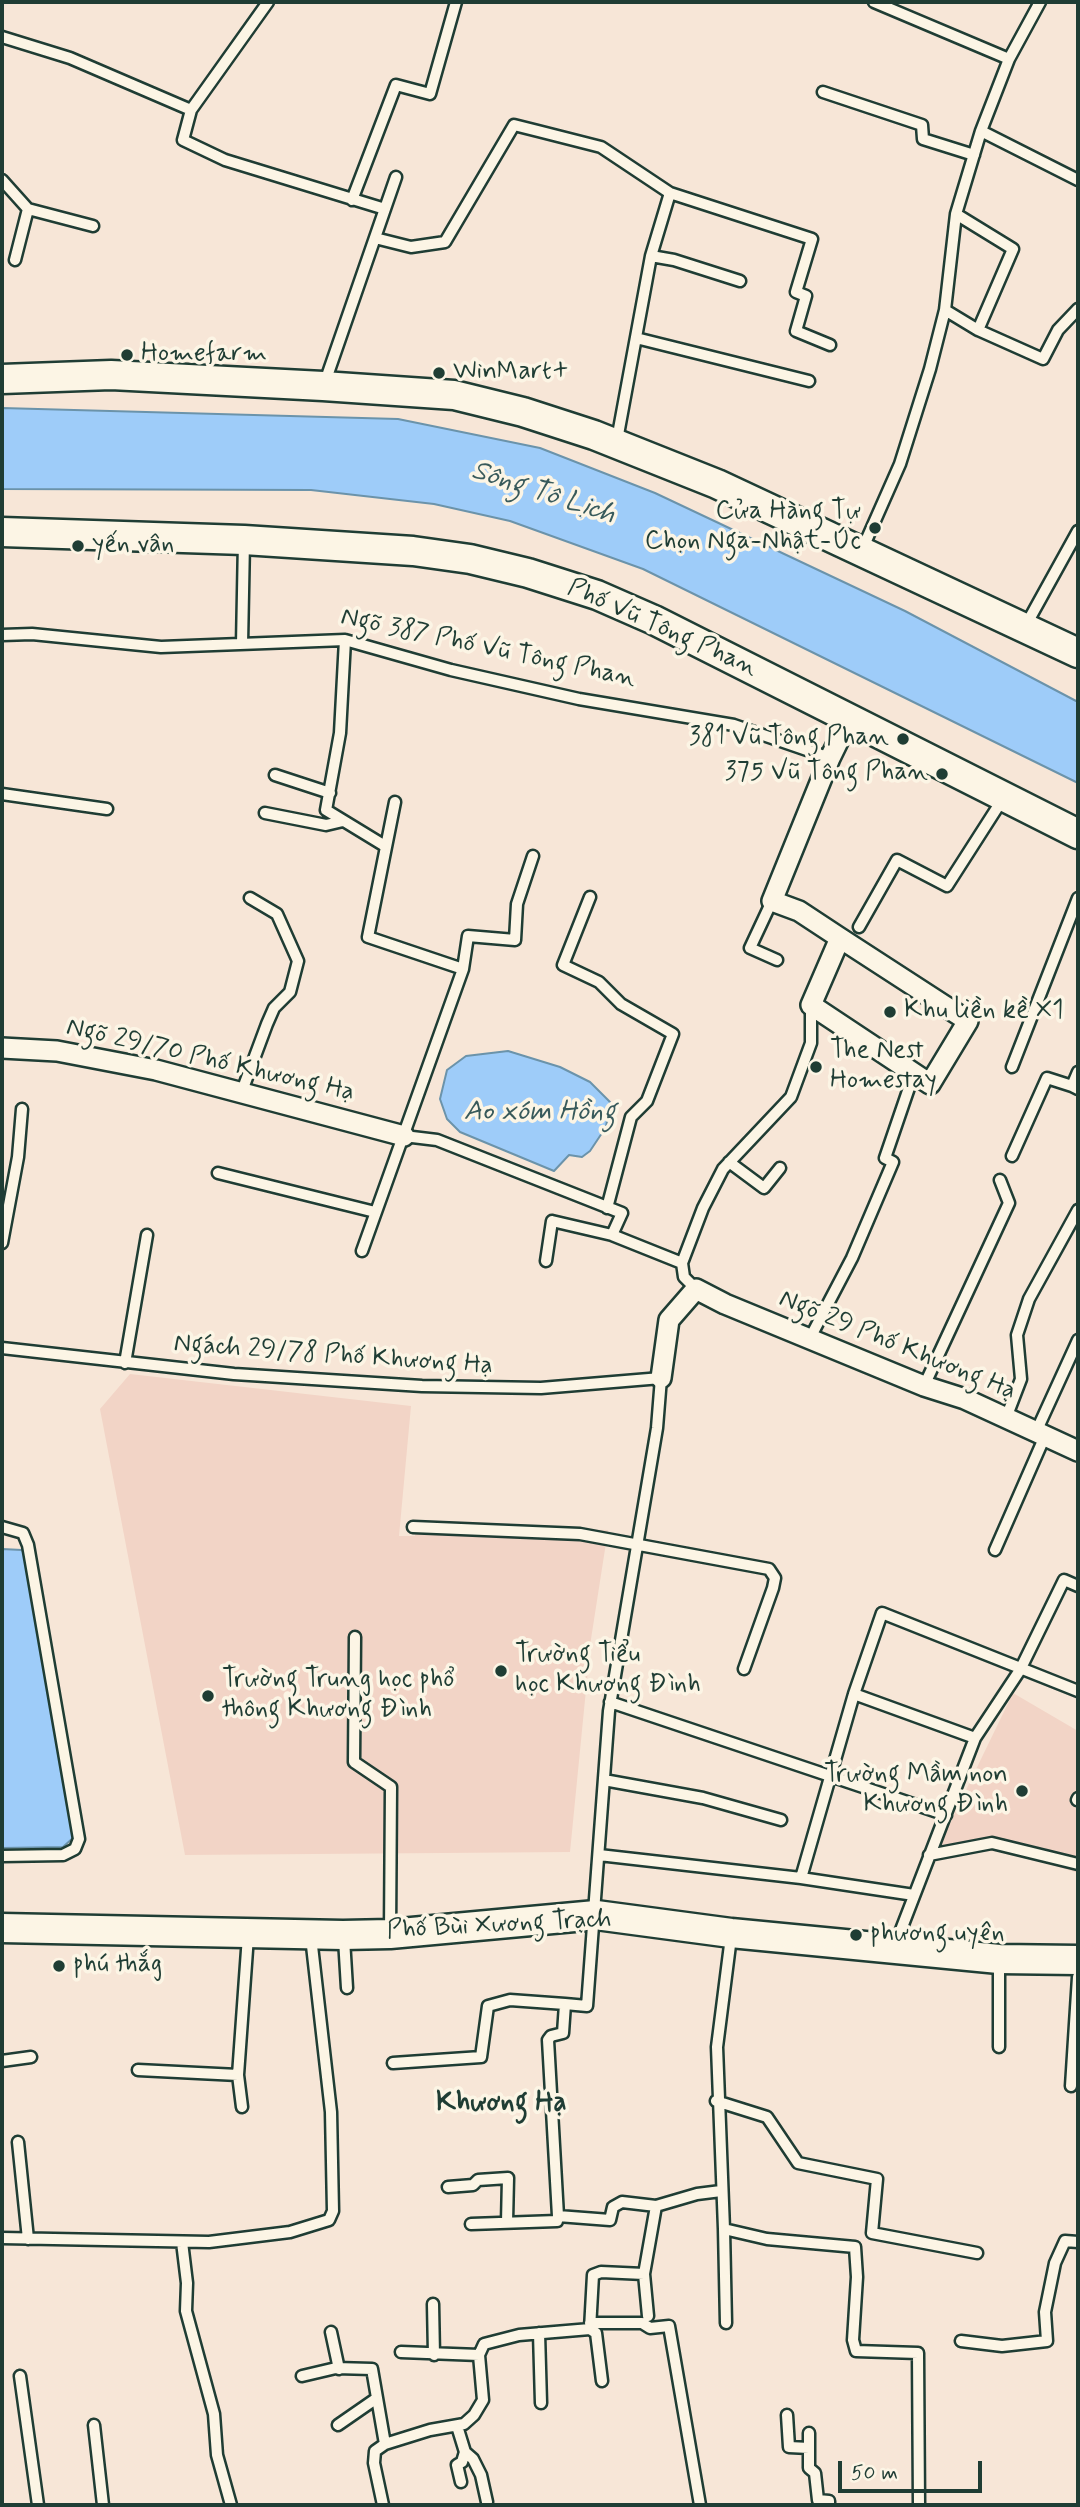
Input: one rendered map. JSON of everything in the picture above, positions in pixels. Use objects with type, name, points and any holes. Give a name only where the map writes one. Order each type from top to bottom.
[{"type":"main road","points":[[2,379],[111,375],[323,386],[454,395],[523,412],[616,444],[717,484],[1078,653]]},
{"type":"main road","name":"Phố Vũ Tông Phan","points":[[2,532],[244,540],[413,551],[470,559],[528,573],[597,595],[654,620],[1078,834]]},
{"type":"main road","name":"Phố Bùi Xương Trạch","points":[[2,1928],[390,1934],[596,1915],[732,1933],[999,1959],[1078,1960]]},
{"type":"street","points":[[840,938],[811,1005],[930,1084],[968,1021],[799,911],[772,901],[830,758],[849,719]]},
{"type":"street","name":"Ngõ 29/70 Phố Khương Hạ","points":[[2,1048],[57,1051],[242,1091],[404,1136]]},
{"type":"street","points":[[661,1378],[670,1320],[696,1289]]},
{"type":"street","name":"Ngõ 29 Phố Khương Hạ","points":[[696,1289],[724,1304],[809,1340],[924,1386],[965,1399],[1078,1451]]},
{"type":"lane","points":[[268,2],[191,110],[183,140],[225,160],[385,209]]},
{"type":"lane","points":[[352,200],[396,85],[430,94],[456,2]]},
{"type":"lane","points":[[874,2],[1009,60]]},
{"type":"lane","points":[[862,551],[900,464],[945,310],[956,214],[981,131],[1009,60],[1040,2]]},
{"type":"lane","points":[[2,37],[70,58],[191,110]]},
{"type":"lane","points":[[823,92],[922,125],[923,139],[974,155]]},
{"type":"lane","points":[[375,238],[411,247],[445,242],[514,125],[601,146],[670,193],[812,239],[796,292],[806,296],[796,331],[830,345]]},
{"type":"lane","points":[[981,131],[1078,180]]},
{"type":"lane","points":[[323,386],[396,177]]},
{"type":"lane","points":[[2,180],[28,209],[93,226]]},
{"type":"lane","points":[[616,444],[651,256],[670,193]]},
{"type":"lane","points":[[15,260],[28,209]]},
{"type":"lane","points":[[956,214],[1013,249],[978,330]]},
{"type":"lane","points":[[651,256],[674,260],[740,281]]},
{"type":"lane","points":[[945,310],[978,330],[1043,359],[1058,330],[1078,309]]},
{"type":"lane","points":[[636,338],[808,381]]},
{"type":"lane","points":[[1024,628],[1078,531]]},
{"type":"lane","points":[[242,644],[244,540]]},
{"type":"lane","name":"Ngõ 387 Phố Vũ Tông Phan","points":[[2,635],[32,634],[161,647],[345,640],[451,670],[566,696],[734,725],[830,758]]},
{"type":"lane","points":[[345,640],[340,733],[326,810],[385,846]]},
{"type":"lane","points":[[275,775],[330,793]]},
{"type":"lane","points":[[2,794],[107,808]]},
{"type":"lane","points":[[859,927],[897,860],[947,886],[1004,797]]},
{"type":"lane","points":[[395,802],[368,937],[463,969]]},
{"type":"lane","points":[[265,813],[326,825],[343,821]]},
{"type":"lane","points":[[362,1251],[463,969],[468,936],[515,940],[517,904],[533,856]]},
{"type":"lane","points":[[590,897],[563,965],[599,982],[621,1004],[673,1034],[647,1101],[631,1117],[607,1208]]},
{"type":"lane","points":[[242,1091],[274,1008],[290,992],[298,961],[277,914],[250,898]]},
{"type":"lane","points":[[1012,1067],[1078,898]]},
{"type":"lane","points":[[772,901],[750,948],[777,960]]},
{"type":"lane","points":[[696,1289],[684,1277],[682,1263],[703,1208],[729,1162],[791,1097],[811,1043],[811,1005]]},
{"type":"lane","points":[[1012,1156],[1047,1078],[1075,1087],[1078,1072]]},
{"type":"lane","points":[[809,1340],[852,1258],[893,1162],[885,1158],[911,1083]]},
{"type":"lane","points":[[2,1243],[18,1157],[22,1109]]},
{"type":"lane","points":[[404,1136],[437,1140],[622,1213],[612,1235]]},
{"type":"lane","points":[[729,1162],[764,1188],[780,1168]]},
{"type":"lane","points":[[218,1173],[375,1212]]},
{"type":"lane","points":[[924,1386],[1009,1203],[999,1180]]},
{"type":"lane","points":[[1006,1418],[1021,1379],[1017,1335],[1029,1299],[1078,1210]]},
{"type":"lane","points":[[546,1261],[552,1221],[612,1235],[682,1263]]},
{"type":"lane","points":[[125,1363],[147,1235]]},
{"type":"lane","points":[[995,1550],[1078,1340]]},
{"type":"lane","name":"Ngách 29/78 Phố Khương Hạ","points":[[2,1348],[125,1363],[422,1386],[541,1388],[661,1378]]},
{"type":"lane","points":[[393,2063],[481,2057],[488,2006],[510,2000],[587,2006],[596,1915],[610,1702],[639,1544],[657,1428],[661,1378]]},
{"type":"lane","points":[[2,1527],[23,1533],[28,1545],[79,1839],[75,1849],[63,1855],[2,1856]]},
{"type":"lane","points":[[413,1527],[580,1534],[769,1569],[773,1573],[773,1588],[744,1668]]},
{"type":"lane","points":[[894,1948],[975,1738],[1020,1670],[1064,1580],[1078,1586]]},
{"type":"lane","points":[[801,1878],[855,1695],[883,1613],[1078,1691]]},
{"type":"lane","points":[[355,1637],[354,1762],[391,1787],[390,1934]]},
{"type":"lane","points":[[855,1695],[975,1738]]},
{"type":"lane","points":[[610,1702],[946,1815]]},
{"type":"lane","points":[[604,1780],[704,1798],[781,1820]]},
{"type":"lane","points":[[929,1855],[992,1843],[1078,1864]]},
{"type":"lane","points":[[599,1855],[801,1878],[914,1895]]},
{"type":"lane","points":[[242,2107],[238,2075],[248,1931]]},
{"type":"lane","points":[[2,2238],[209,2242],[290,2232],[329,2220],[333,2211],[331,2112],[311,1933]]},
{"type":"lane","points":[[726,2323],[724,2229],[716,2101],[717,2047],[732,1933]]},
{"type":"lane","points":[[344,1935],[347,1988]]},
{"type":"lane","points":[[999,1959],[999,2047]]},
{"type":"lane","points":[[1071,2086],[1078,1977]]},
{"type":"lane","points":[[471,2224],[558,2221],[548,2040],[551,2036],[563,2033],[565,2004]]},
{"type":"lane","points":[[2,2061],[31,2057]]},
{"type":"lane","points":[[138,2070],[238,2075]]},
{"type":"lane","points":[[716,2101],[767,2117],[797,2163],[877,2179],[872,2233],[977,2253]]},
{"type":"lane","points":[[18,2142],[28,2239]]},
{"type":"lane","points":[[448,2187],[508,2178],[507,2222]]},
{"type":"lane","points":[[558,2216],[610,2220],[613,2207],[622,2202],[656,2206],[697,2194],[721,2191]]},
{"type":"lane","points":[[648,2316],[644,2274],[656,2206]]},
{"type":"lane","points":[[724,2229],[766,2239],[855,2247],[857,2277],[853,2340],[856,2351],[918,2353],[919,2505]]},
{"type":"lane","points":[[182,2242],[187,2283],[186,2311],[214,2414],[217,2455],[231,2505]]},
{"type":"lane","points":[[961,2341],[1002,2346],[1047,2341],[1045,2312],[1055,2263],[1065,2242],[1078,2242]]},
{"type":"lane","points":[[602,2381],[596,2333],[590,2326],[593,2275],[601,2272],[644,2274]]},
{"type":"lane","points":[[433,2304],[434,2355]]},
{"type":"lane","points":[[380,2504],[373,2455],[379,2446],[430,2430],[464,2424],[474,2415],[483,2400],[479,2355],[484,2344],[495,2340],[590,2326],[642,2323],[650,2328],[669,2326],[699,2505]]},
{"type":"lane","points":[[331,2332],[339,2369]]},
{"type":"lane","points":[[539,2333],[541,2403]]},
{"type":"lane","points":[[401,2352],[479,2355]]},
{"type":"lane","points":[[302,2376],[339,2369],[372,2369],[385,2444]]},
{"type":"lane","points":[[20,2376],[38,2505]]},
{"type":"lane","points":[[338,2425],[377,2398]]},
{"type":"lane","points":[[787,2415],[789,2447],[809,2448]]},
{"type":"lane","points":[[94,2424],[103,2505]]},
{"type":"lane","points":[[457,2426],[465,2452],[473,2459],[481,2475],[487,2502]]},
{"type":"lane","points":[[809,2432],[808,2468],[815,2473],[818,2500],[829,2501],[829,2505]]},
{"type":"lane","points":[[461,2482],[457,2465],[462,2462],[465,2452]]},
{"type":"shaded area","points":[[130,1374],[411,1406],[399,1536],[415,1536],[416,1528],[608,1530],[591,1639],[570,1852],[185,1855],[100,1409]]},
{"type":"shaded area","name":"Trường Mầm non Khương Đình","points":[[1013,1693],[1078,1731],[1078,1873],[1007,1851],[936,1852]]},
{"type":"water","name":"Sông Tô Lịch","points":[[2,408],[398,419],[540,448],[655,493],[905,611],[1078,702],[1078,783],[643,569],[510,521],[434,504],[311,490],[2,489]]},
{"type":"water","name":"Ao xóm Hồng","points":[[508,1051],[560,1067],[590,1082],[610,1102],[606,1127],[590,1151],[582,1157],[569,1155],[554,1171],[460,1132],[447,1119],[440,1099],[447,1070],[466,1056]]},
{"type":"water","points":[[2,1549],[22,1550],[25,1556],[74,1837],[63,1847],[2,1848]]},
{"type":"place","name":"Homefarm","points":[[127,355]]},
{"type":"place","name":"WinMart+","points":[[439,373]]},
{"type":"place","name":"Cửa Hàng Tự Chọn Nga-Nhật-Úc","points":[[875,528]]},
{"type":"place","name":"yến vân","points":[[78,546]]},
{"type":"place","name":"381 Vũ Tông Phan","points":[[903,739]]},
{"type":"place","name":"375 Vũ Tông Phan","points":[[942,774]]},
{"type":"place","name":"Khu liền kề X1","points":[[890,1012]]},
{"type":"place","name":"The Nest Homestay","points":[[816,1067]]},
{"type":"place","name":"Trường Tiểu học Khương Đình","points":[[501,1671]]},
{"type":"place","name":"Trường Trung học phổ thông Khương Đình","points":[[208,1696]]},
{"type":"place","name":"Trường Mầm non Khương Đình","points":[[1022,1791]]},
{"type":"place","name":"phương uyên","points":[[856,1935]]},
{"type":"place","name":"phú thắg","points":[[59,1966]]},
{"type":"district","name":"Khương Hạ","points":[[501,2104]]}]
